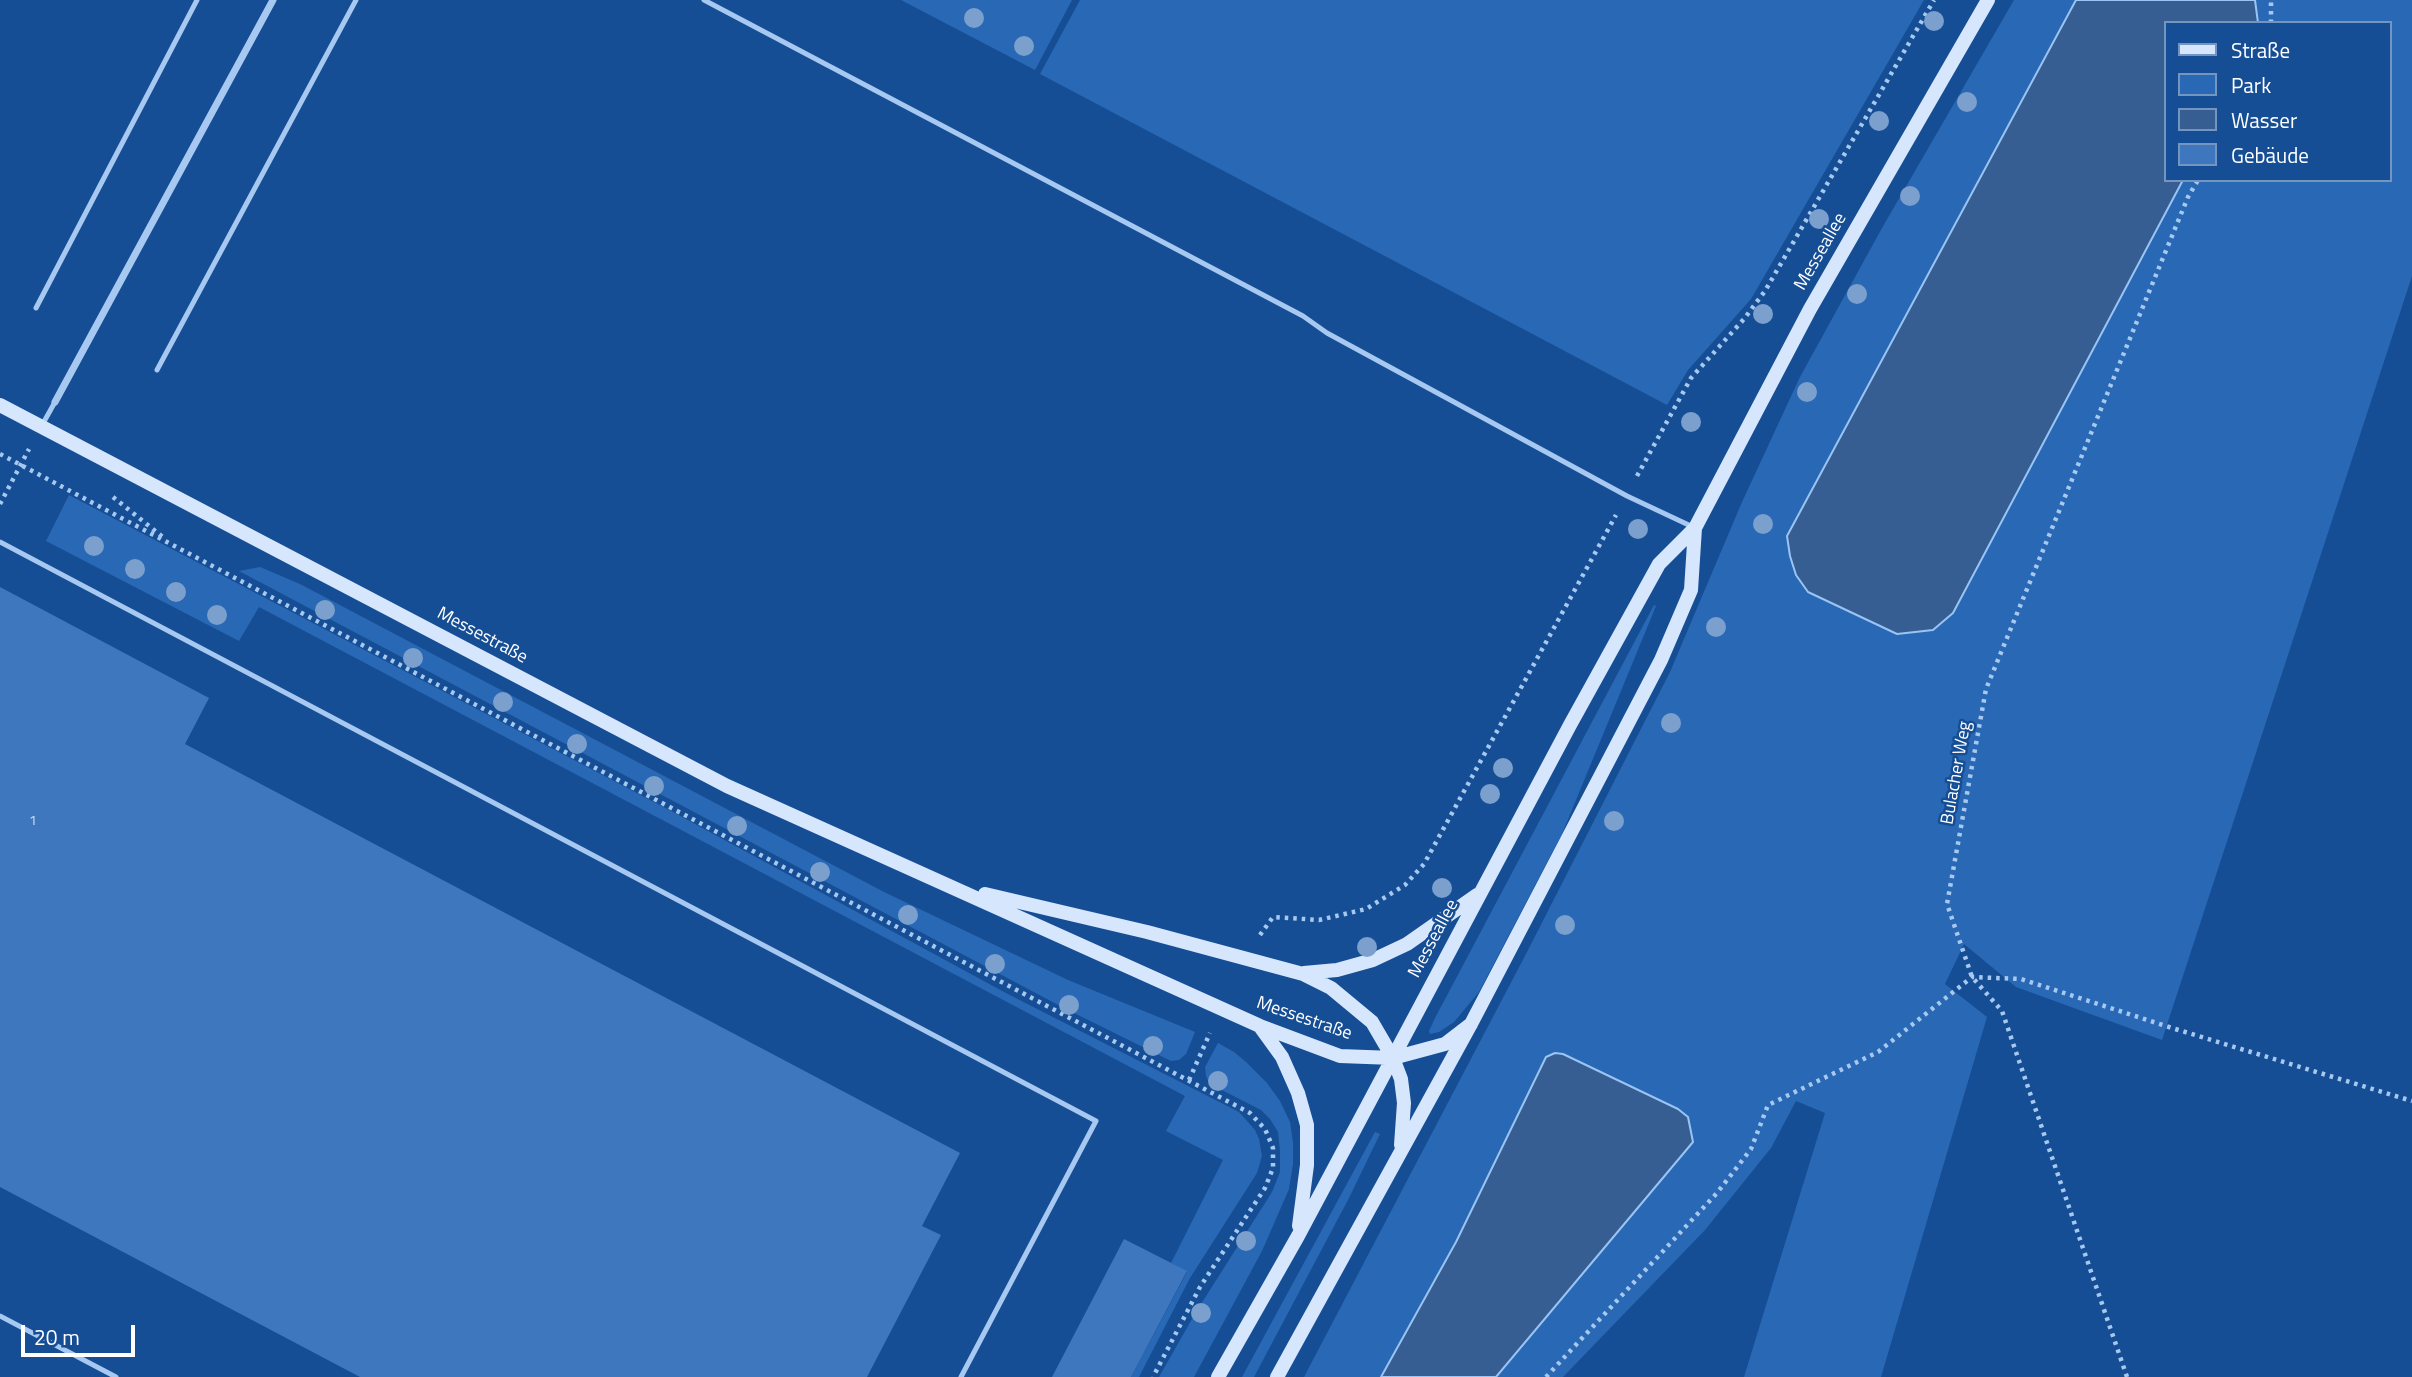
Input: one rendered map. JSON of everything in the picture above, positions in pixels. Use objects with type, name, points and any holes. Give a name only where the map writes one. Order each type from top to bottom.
[{"type":"street","points":[[55,402],[273,0]]},
{"type":"street","name":"Messeallee","points":[[1218,1377],[1298,1236],[1659,564],[1695,528],[1810,309],[1988,0]]},
{"type":"street","name":"Messestraße","points":[[0,405],[727,786],[1260,1027],[1340,1056],[1394,1058]]},
{"type":"street","name":"Messeallee","points":[[1277,1377],[1472,1024],[1661,660],[1691,590],[1695,528]]},
{"type":"street","name":"Messestraße","points":[[953,887],[1147,932],[1303,974],[1331,988],[1372,1022],[1394,1058]]},
{"type":"street","points":[[1303,974],[1337,970],[1373,960],[1407,944],[1481,892]]},
{"type":"street","points":[[1401,1150],[1404,1103],[1401,1079],[1394,1058],[1445,1044],[1472,1024]]},
{"type":"street","points":[[1260,1027],[1282,1056],[1298,1093],[1307,1125],[1307,1164],[1298,1236]]},
{"type":"lane","points":[[36,308],[197,0]]},
{"type":"lane","points":[[157,370],[356,0]]},
{"type":"lane","points":[[704,0],[1303,316],[1327,333],[1627,496],[1695,528]]},
{"type":"lane","points":[[41,427],[55,402]]},
{"type":"lane","points":[[0,542],[1096,1121],[961,1377]]},
{"type":"lane","points":[[0,1316],[116,1377]]},
{"type":"path","points":[[1247,960],[1261,931],[1273,917],[1319,920],[1366,909],[1405,886],[1424,864],[1664,424],[1692,378],[1765,291],[1934,0]]},
{"type":"path","points":[[2271,0],[2271,21]]},
{"type":"path","name":"Bulacher Weg","points":[[2127,1377],[2002,1011],[1972,977],[1947,904],[1986,689],[2182,210],[2197,182]]},
{"type":"path","points":[[0,454],[1250,1112],[1265,1129],[1273,1148],[1273,1168],[1265,1188],[1200,1287],[1153,1377]]},
{"type":"path","points":[[0,504],[25,456]]},
{"type":"path","points":[[1546,1377],[1717,1193],[1751,1149],[1768,1105],[1878,1052],[1972,977],[2021,979],[2412,1101]]},
{"type":"path","points":[[1189,1080],[1219,1008]]},
{"type":"green space","points":[[901,0],[1072,0],[1035,70]]},
{"type":"green space","points":[[1080,0],[1924,0],[1751,299],[1688,370],[1667,405],[1040,74]]},
{"type":"green space","points":[[2014,0],[2412,0],[2412,276],[2162,1040],[2016,987],[1964,944],[1945,984],[1987,1017],[1881,1377],[1744,1377],[1825,1113],[1796,1101],[1771,1148],[1705,1230],[1563,1377],[1304,1377],[1670,672],[1742,502],[1800,377],[1882,228]]},
{"type":"green space","points":[[69,495],[673,812],[1004,992],[1239,1112],[1255,1130],[1259,1139],[1262,1156],[1257,1173],[1190,1278],[1139,1377],[1131,1377],[1187,1272],[1171,1263],[1223,1160],[1166,1131],[1185,1096],[259,607],[239,641],[46,541]]},
{"type":"green space","points":[[260,567],[300,584],[884,892],[1068,980],[1195,1032],[1186,1054],[1179,1060],[1171,1061],[1064,1008],[239,571]]},
{"type":"green space","points":[[1654,605],[1656,606],[1562,834],[1479,992],[1454,1022],[1439,1032],[1430,1034],[1435,1018]]},
{"type":"green space","points":[[1218,1043],[1246,1062],[1280,1101],[1290,1122],[1293,1143],[1289,1189],[1262,1251],[1194,1377],[1159,1377],[1196,1312],[1272,1192],[1280,1172],[1278,1132],[1270,1119],[1261,1110],[1210,1084],[1206,1076],[1205,1067]]},
{"type":"green space","points":[[1375,1132],[1380,1134],[1349,1198],[1254,1377],[1242,1377]]},
{"type":"water","points":[[2076,0],[2255,0],[2258,21],[2164,21],[2164,182],[2182,182],[1953,613],[1933,630],[1897,634],[1808,592],[1796,575],[1787,536]]},
{"type":"water","points":[[1555,1053],[1563,1054],[1678,1109],[1688,1117],[1693,1142],[1496,1377],[1381,1377],[1456,1242],[1546,1057]]},
{"type":"building","points":[[0,587],[209,698],[185,744],[960,1153],[922,1226],[941,1235],[867,1377],[360,1377],[0,1187]]},
{"type":"building","points":[[1124,1239],[1187,1271],[1131,1377],[1052,1377]]}]
